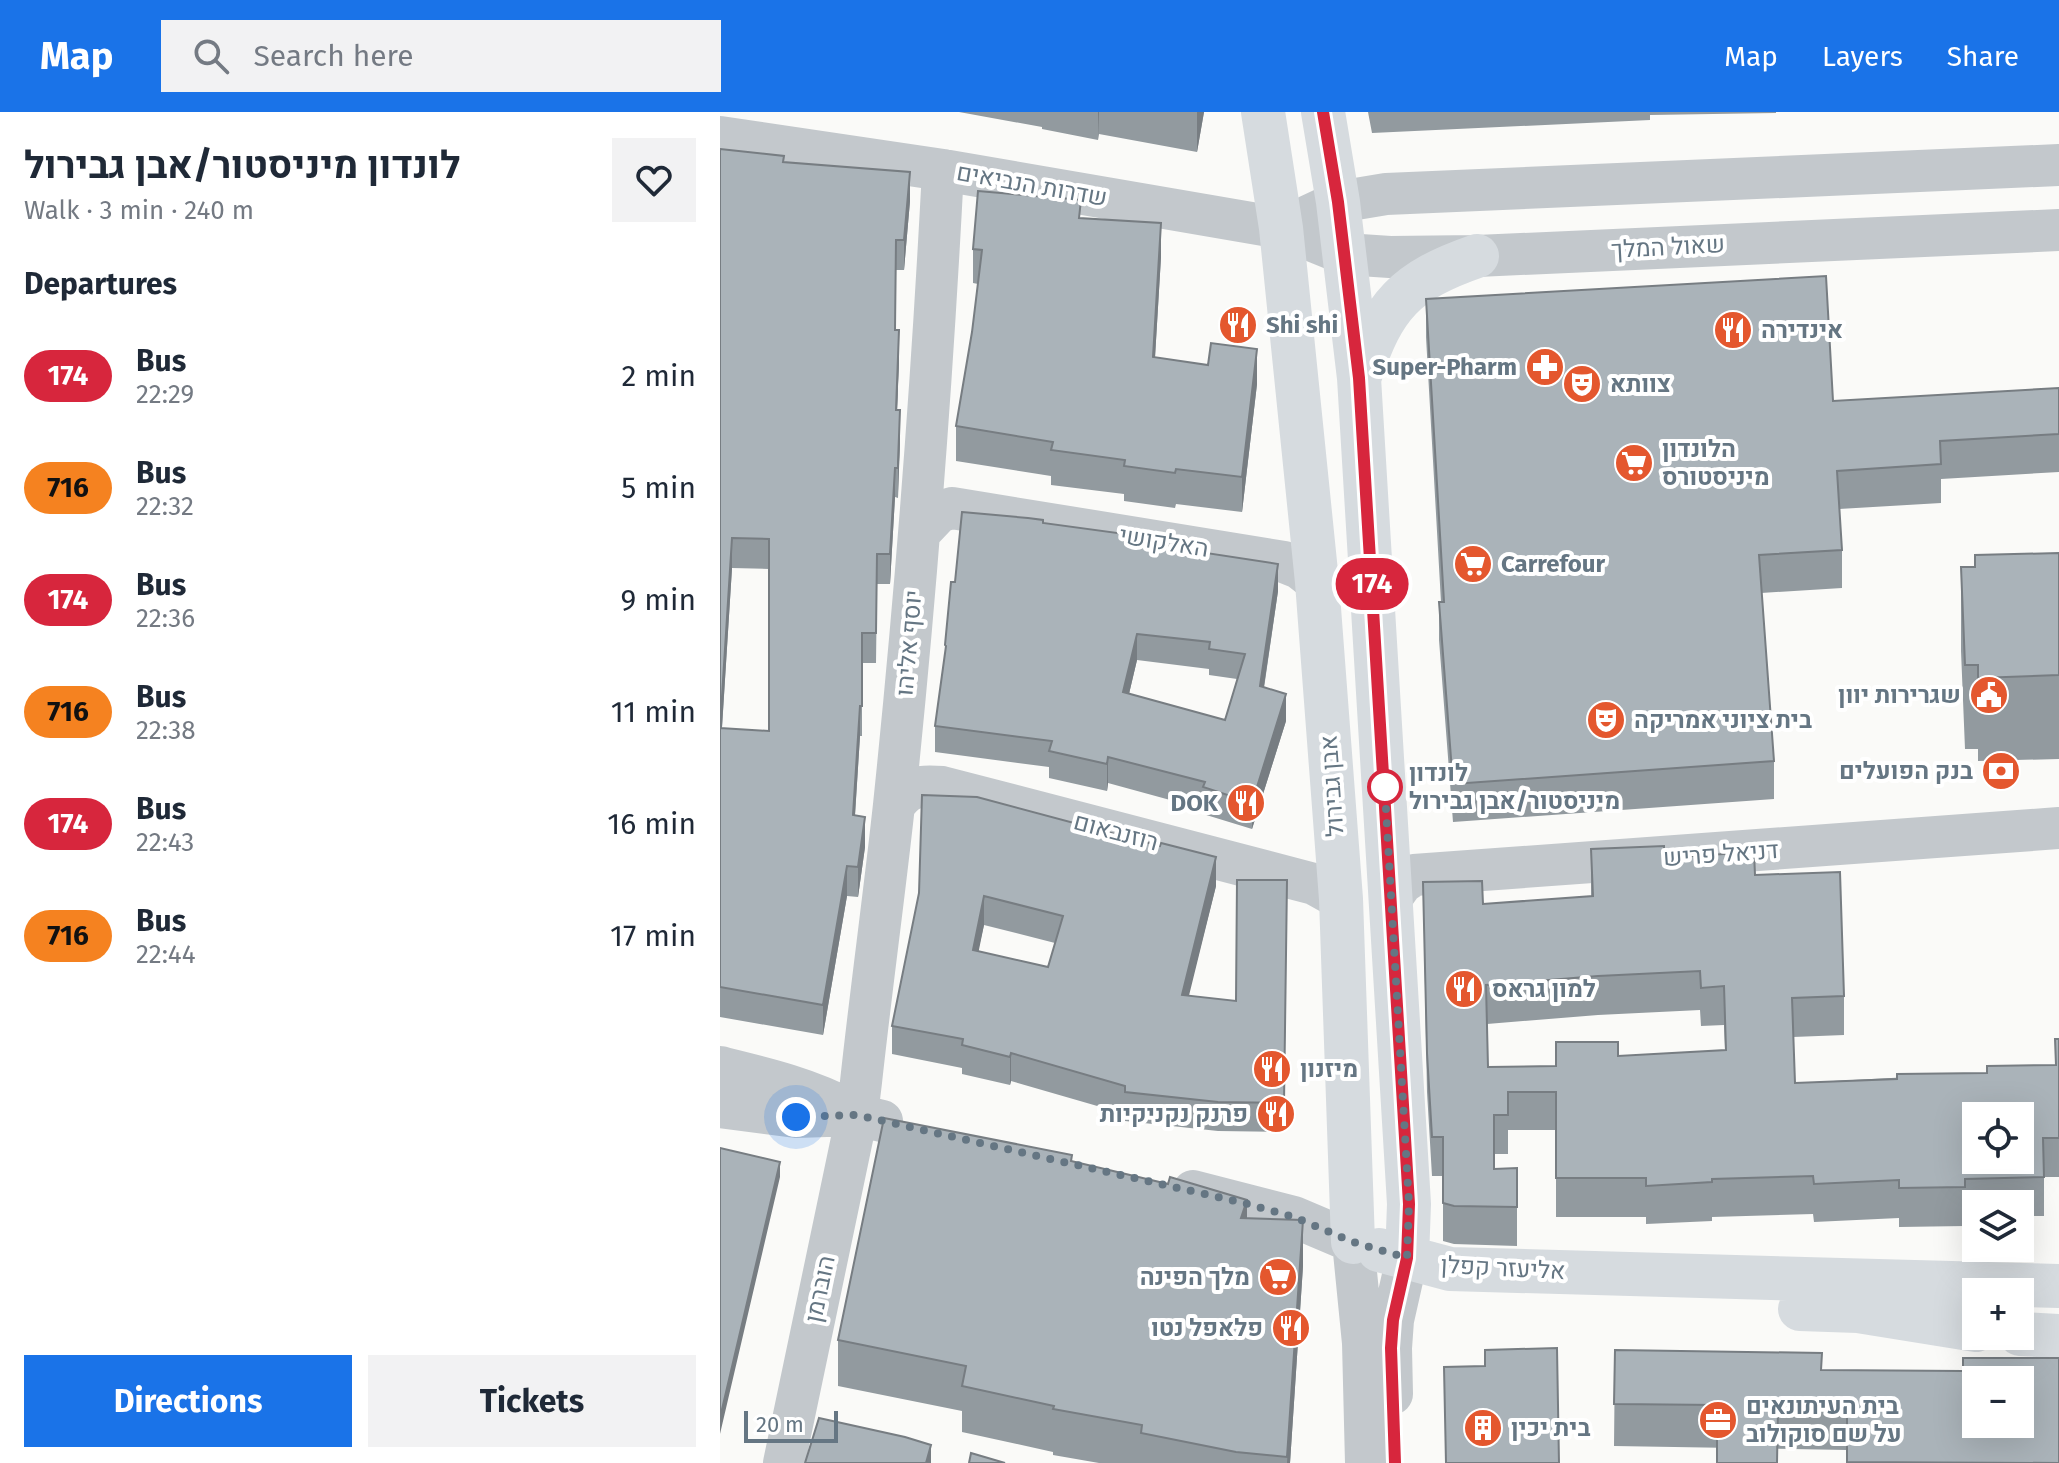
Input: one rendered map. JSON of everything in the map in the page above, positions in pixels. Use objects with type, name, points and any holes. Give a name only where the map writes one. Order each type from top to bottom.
[{"type":"main road","name":"אבן גבירול","points":[[1263,112],[1281,228],[1317,582],[1341,899],[1353,1242]]},
{"type":"main road","points":[[1323,112],[1338,202],[1359,378],[1409,1204],[1403,1272]]},
{"type":"main road","points":[[1359,378],[1374,335],[1402,294],[1450,265],[1477,256]]},
{"type":"main road","name":"אליעזר קפלן","points":[[1353,1242],[1448,1297],[1858,1311],[1962,1328]]},
{"type":"main road","name":"אליעזר קפלן","points":[[1403,1272],[1450,1269],[2059,1286]]},
{"type":"main road","points":[[2034,1335],[2059,1336]]},
{"type":"street","name":"שדרות הנביאים","points":[[720,137],[943,170],[1281,228]]},
{"type":"street","points":[[1281,228],[1338,202],[1401,193],[2059,165]]},
{"type":"street","name":"יוסף אליהו","points":[[857,1115],[894,806],[920,532],[943,170]]},
{"type":"street","name":"שאול המלך","points":[[1281,228],[1345,254],[1390,257],[1477,256],[2059,230]]},
{"type":"street","name":"האלקושי","points":[[920,532],[939,512],[952,508],[1284,562],[1299,568],[1317,582]]},
{"type":"street","name":"רוזנבאום","points":[[894,806],[902,794],[915,787],[942,787],[1314,884],[1341,899]]},
{"type":"street","name":"דניאל פריש","points":[[1392,897],[1402,883],[1414,875],[2059,828]]},
{"type":"street","points":[[720,1067],[808,1091],[857,1115]]},
{"type":"street","points":[[720,1107],[796,1117],[857,1115],[917,1129]]},
{"type":"street","name":"הוברמן","points":[[787,1450],[857,1115]]},
{"type":"street","points":[[1157,1183],[1294,1217],[1353,1242]]},
{"type":"street","name":"אבן גבירול","points":[[1353,1242],[1363,1343],[1366,1463]]},
{"type":"street","points":[[1395,1463],[1391,1348],[1403,1272]]},
{"type":"street","points":[[787,1450],[833,1446]]},
{"type":"building","points":[[720,149],[784,156],[783,162],[910,172],[904,240],[896,240],[895,330],[899,330],[896,410],[900,410],[890,554],[877,554],[876,633],[862,633],[862,706],[853,815],[865,817],[858,867],[847,866],[823,1005],[720,987]],"holes":[[[732,538],[769,539],[769,731],[720,728]]]},
{"type":"building","points":[[978,191],[1081,200],[1079,218],[1161,223],[1153,357],[1208,365],[1211,343],[1257,349],[1242,477],[1124,466],[1125,460],[1051,450],[1053,442],[956,426],[982,250],[973,249]]},
{"type":"building","points":[[1826,276],[1833,401],[2059,388],[2059,434],[1940,441],[1941,464],[1837,471],[1842,550],[1759,555],[1774,761],[1453,784],[1439,602],[1444,602],[1426,299]]},
{"type":"building","points":[[962,512],[1043,520],[1043,523],[1125,534],[1124,541],[1278,564],[1260,686],[1286,694],[1252,803],[1203,787],[1205,782],[1108,757],[1107,764],[1049,751],[1052,741],[935,726],[951,582],[955,582]],"holes":[[[1137,634],[1210,642],[1209,649],[1245,654],[1225,720],[1123,692]]]},
{"type":"building","points":[[2059,553],[2059,675],[1978,678],[1978,665],[1965,665],[1961,567],[1975,567],[1975,555]]},
{"type":"building","points":[[922,795],[977,797],[1160,846],[1161,843],[1216,857],[1182,995],[1236,1001],[1237,880],[1287,880],[1284,1103],[1218,1102],[1125,1092],[1125,1086],[1011,1053],[1010,1057],[962,1045],[963,1039],[892,1026],[919,893]],"holes":[[[984,896],[1063,916],[1048,967],[973,950]]]},
{"type":"building","points":[[1664,846],[1664,858],[1754,852],[1755,875],[1840,872],[1844,996],[1792,998],[1795,1083],[1897,1079],[1897,1074],[1987,1073],[1987,1066],[2056,1065],[2055,1039],[2059,1039],[2059,1138],[2043,1138],[2044,1177],[1965,1179],[1965,1187],[1899,1188],[1899,1180],[1814,1184],[1813,1176],[1712,1179],[1712,1182],[1646,1186],[1646,1178],[1556,1178],[1556,1092],[1508,1092],[1508,1115],[1494,1115],[1494,1169],[1517,1168],[1517,1207],[1454,1206],[1443,1203],[1443,1137],[1432,1137],[1423,882],[1482,881],[1483,904],[1593,896],[1591,849]],"holes":[[[1700,971],[1701,988],[1724,986],[1726,1050],[1618,1056],[1618,1042],[1556,1042],[1556,1066],[1488,1067],[1486,985]]]},
{"type":"building","points":[[884,1118],[1072,1155],[1071,1161],[1168,1184],[1170,1177],[1247,1200],[1241,1218],[1303,1220],[1287,1457],[1236,1452],[1141,1433],[1142,1425],[1053,1409],[1054,1406],[962,1386],[966,1366],[838,1340]]},
{"type":"building","points":[[720,1148],[780,1162],[720,1418]]},
{"type":"building","points":[[1557,1348],[1559,1463],[1446,1463],[1444,1367],[1485,1366],[1485,1350]]},
{"type":"building","points":[[1615,1350],[1822,1353],[1821,1370],[1962,1371],[1962,1438],[2034,1438],[2034,1366],[1963,1366],[1963,1358],[2059,1358],[2059,1463],[1847,1462],[1847,1408],[1778,1407],[1777,1463],[1717,1463],[1717,1405],[1614,1404]]},
{"type":"building","points":[[819,1418],[931,1445],[926,1463],[805,1463]]},
{"type":"building","points":[[971,1453],[1005,1463],[969,1463]]},
{"type":"bus line","name":"174","points":[[1323,112],[1338,202],[1359,378],[1409,1204],[1407,1258],[1393,1320],[1391,1348],[1395,1463]]},
{"type":"place","name":"Shi shi","points":[[1238,325]]},
{"type":"place","name":"אינדירה","points":[[1733,330]]},
{"type":"place","name":"Super-Pharm","points":[[1545,367]]},
{"type":"place","name":"צוותא","points":[[1582,384]]},
{"type":"place","name":"הלונדון מיניסטורס","points":[[1634,463]]},
{"type":"place","name":"Carrefour","points":[[1473,564]]},
{"type":"place","name":"שגרירות יוון","points":[[1989,695]]},
{"type":"place","name":"בית ציוני אמריקה","points":[[1606,720]]},
{"type":"place","name":"בנק הפועלים","points":[[2001,771]]},
{"type":"place","name":"לונדון מיניסטור/אבן גבירול","points":[[1385,787]]},
{"type":"place","name":"DOK","points":[[1246,803]]},
{"type":"place","name":"למון גראס","points":[[1464,989]]},
{"type":"place","name":"מיזנון","points":[[1272,1069]]},
{"type":"place","name":"פרנק נקניקיות","points":[[1276,1114]]},
{"type":"place","name":"מלך הפינה","points":[[1278,1277]]},
{"type":"place","name":"פלאפל נטו","points":[[1291,1328]]},
{"type":"place","name":"בית העיתונאים על שם סוקולוב","points":[[1718,1420]]},
{"type":"place","name":"בית יכין","points":[[1483,1428]]},
{"type":"route","points":[[796,1117],[857,1115],[1244,1203],[1294,1217],[1353,1242],[1407,1258],[1409,1204],[1384,775],[1385,787]]}]
